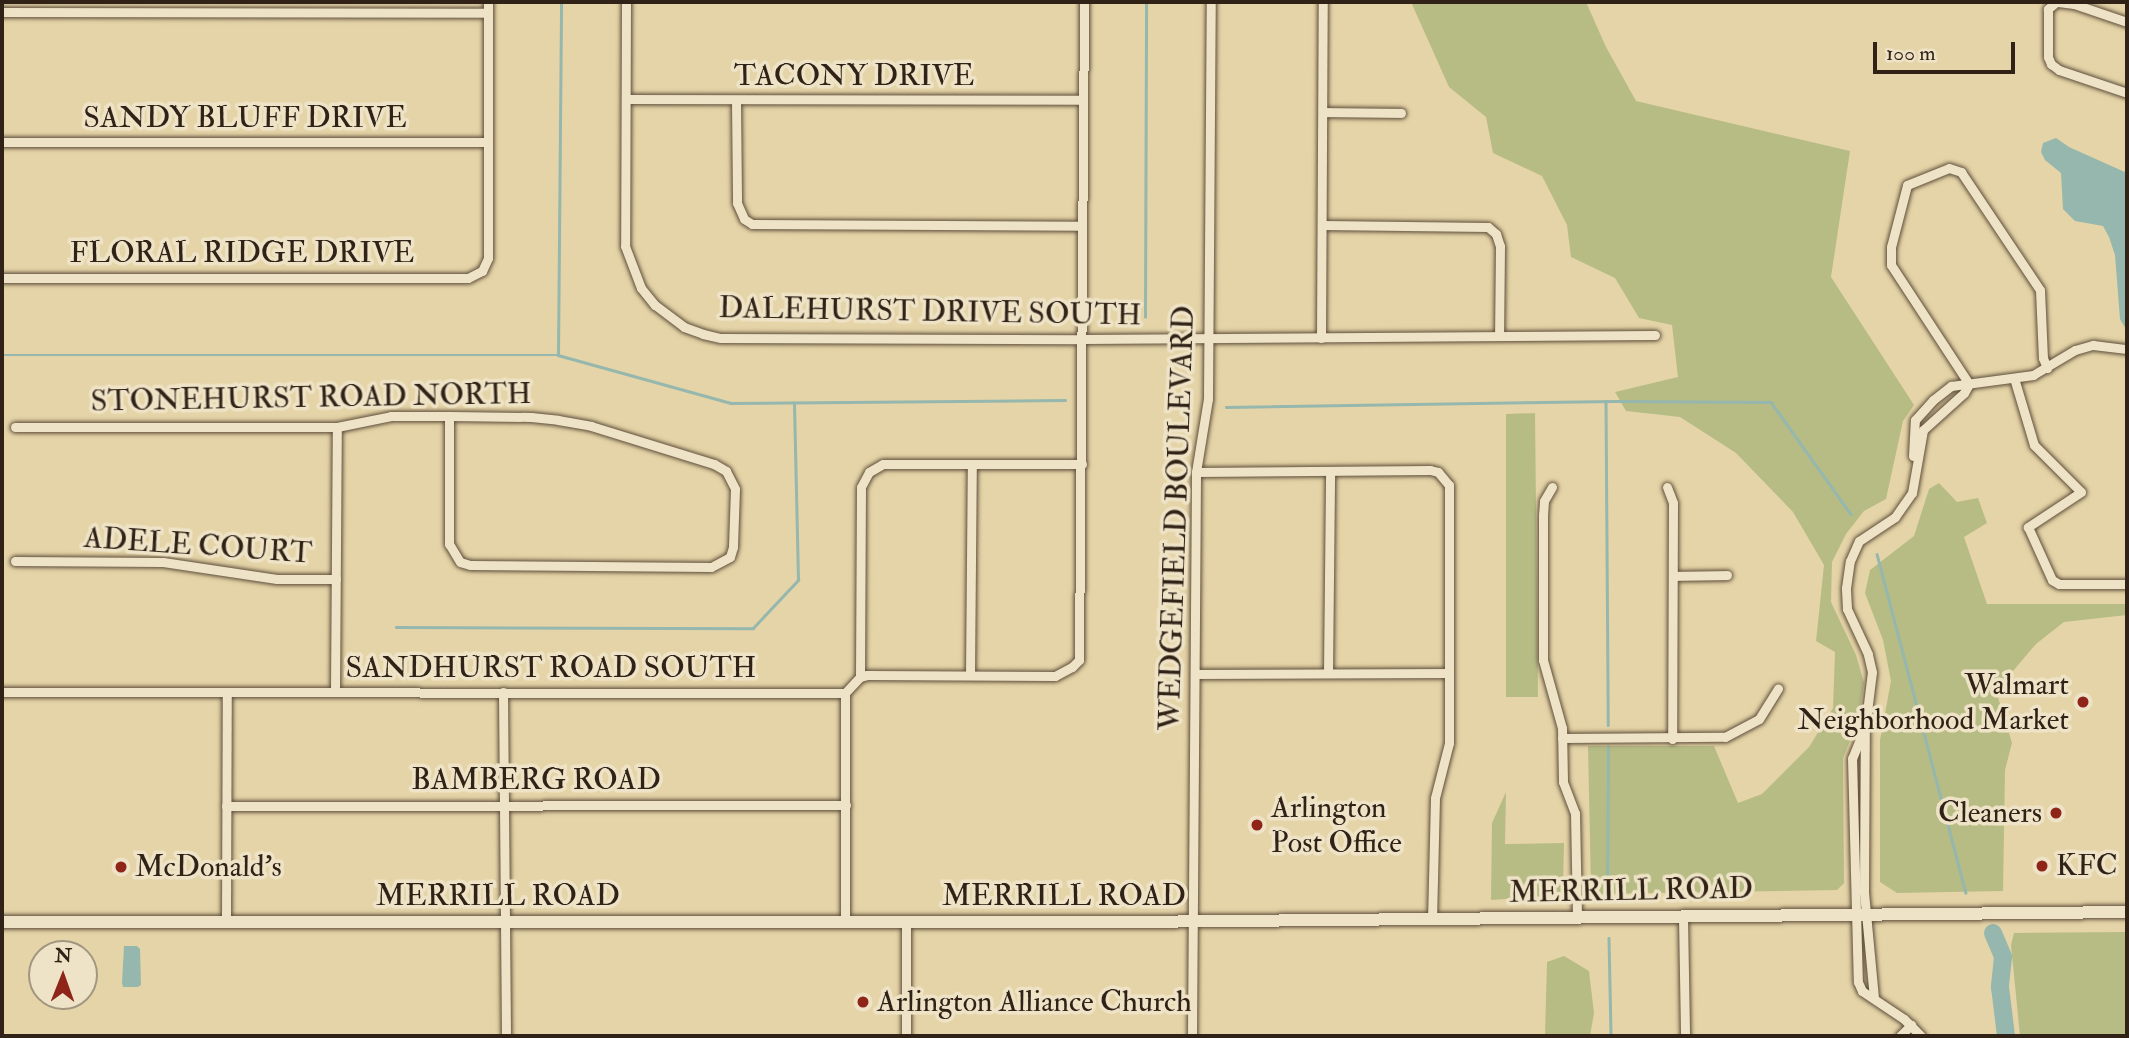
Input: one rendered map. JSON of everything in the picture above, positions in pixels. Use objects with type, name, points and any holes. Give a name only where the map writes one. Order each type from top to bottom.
[{"type":"main road","name":"MERRILL ROAD","points":[[2,922],[1192,922],[2127,912]]},
{"type":"street","points":[[487,142],[488,2]]},
{"type":"street","points":[[626,2],[626,99]]},
{"type":"street","points":[[859,677],[1055,676],[1073,667],[1081,650],[1084,2]]},
{"type":"street","name":"WEDGEFIELD BOULEVARD","points":[[1192,1036],[1196,472],[1207,418],[1211,2]]},
{"type":"street","points":[[1321,338],[1323,2]]},
{"type":"street","points":[[2127,22],[2074,4],[2057,2],[2048,9],[2048,57],[2052,64],[2059,70],[2127,93]]},
{"type":"street","points":[[2,12],[488,13]]},
{"type":"street","name":"TACONY DRIVE","points":[[626,99],[1083,100]]},
{"type":"street","name":"DALEHURST DRIVE SOUTH","points":[[626,99],[625,246],[641,288],[670,318],[703,334],[721,338],[1082,339],[1655,335]]},
{"type":"street","points":[[736,101],[737,204],[740,214],[758,225],[1082,226]]},
{"type":"street","points":[[1323,112],[1401,113]]},
{"type":"street","name":"SANDY BLUFF DRIVE","points":[[2,142],[487,142]]},
{"type":"street","name":"FLORAL RIDGE DRIVE","points":[[2,278],[468,278],[482,271],[488,258],[487,142]]},
{"type":"street","points":[[1969,384],[1891,265],[1891,247],[1907,185],[1949,168],[1961,172],[2040,290],[2043,358],[2047,368]]},
{"type":"street","points":[[1323,225],[1488,227],[1496,234],[1500,246],[1499,336]]},
{"type":"street","points":[[1921,1036],[1911,1025],[1862,992],[1858,982],[1861,915],[1852,758],[1865,728],[1872,672],[1868,654],[1847,609],[1846,587],[1850,561],[1859,541],[1905,507],[1912,493],[1913,432],[1921,411],[1951,386],[1991,378],[2033,375],[2075,350],[2093,345],[2127,349]]},
{"type":"street","points":[[2014,378],[2034,445],[2081,492],[2028,527],[2052,580],[2059,584],[2127,584]]},
{"type":"street","points":[[1914,471],[1923,430],[1931,419],[1964,393],[1969,384]]},
{"type":"street","name":"STONEHURST ROAD NORTH","points":[[15,427],[337,427],[391,416],[449,416],[531,416],[591,426],[714,464],[726,471],[734,489],[734,535],[730,557],[711,567],[470,565],[454,555],[449,544],[449,416]]},
{"type":"street","points":[[335,692],[337,427]]},
{"type":"street","points":[[845,922],[845,694],[859,677],[860,486],[869,471],[883,464],[1082,464]]},
{"type":"street","points":[[970,675],[972,464]]},
{"type":"street","points":[[1196,472],[1430,470],[1445,477],[1451,494],[1450,743],[1434,798],[1432,920]]},
{"type":"street","points":[[1328,673],[1330,471]]},
{"type":"street","points":[[1552,487],[1544,501],[1543,515],[1543,660],[1557,701],[1562,738],[1563,782],[1576,823],[1577,919]]},
{"type":"street","points":[[1667,487],[1673,503],[1672,738]]},
{"type":"street","name":"ADELE COURT","points":[[15,561],[163,562],[277,579],[336,579]]},
{"type":"street","points":[[1673,576],[1727,575]]},
{"type":"street","points":[[1195,674],[1450,673]]},
{"type":"street","points":[[1562,738],[1717,738],[1746,728],[1768,709],[1778,688]]},
{"type":"street","name":"SANDHURST ROAD SOUTH","points":[[2,692],[845,694]]},
{"type":"street","points":[[226,922],[227,692]]},
{"type":"street","points":[[503,692],[506,1036]]},
{"type":"street","name":"BAMBERG ROAD","points":[[226,806],[846,805]]},
{"type":"street","points":[[1683,917],[1685,1036]]},
{"type":"street","points":[[906,923],[906,1036]]},
{"type":"street","points":[[1900,1036],[1911,1025]]},
{"type":"green space","points":[[1411,2],[1586,2],[1606,47],[1636,101],[1850,151],[1831,277],[1914,405],[1903,421],[1886,499],[1864,511],[1846,534],[1832,562],[1831,602],[1856,655],[1864,683],[1858,721],[1843,758],[1844,883],[1837,890],[1596,894],[1591,889],[1588,746],[1714,746],[1738,803],[1762,794],[1809,747],[1833,708],[1835,652],[1816,641],[1824,565],[1793,512],[1736,453],[1680,417],[1626,411],[1615,392],[1678,377],[1672,325],[1639,318],[1615,278],[1571,257],[1567,225],[1542,176],[1493,153],[1486,117],[1449,87]]},
{"type":"green space","points":[[1535,413],[1538,697],[1506,697],[1506,414]]},
{"type":"green space","points":[[1939,483],[1957,502],[1978,498],[1987,523],[1964,537],[1987,604],[2127,604],[2127,615],[2064,622],[2036,644],[1996,691],[2012,743],[2005,770],[2003,891],[1897,893],[1880,882],[1880,740],[1891,681],[1883,640],[1865,593],[1870,570],[1914,536],[1929,489]]},
{"type":"green space","points":[[1506,792],[1505,844],[1564,843],[1563,888],[1559,895],[1491,900],[1492,823]]},
{"type":"green space","points":[[2127,932],[2127,1036],[2020,1036],[2011,945],[2014,933]]},
{"type":"green space","points":[[1564,956],[1589,971],[1594,1013],[1590,1036],[1545,1036],[1547,962]]},
{"type":"water","points":[[2056,138],[2069,147],[2127,173],[2127,331],[2120,319],[2115,255],[2109,237],[2103,226],[2075,221],[2063,209],[2061,173],[2045,160],[2041,152],[2043,143]]},
{"type":"water","points":[[124,946],[137,946],[140,949],[141,985],[138,987],[123,987]]},
{"type":"waterway","points":[[2,355],[558,355],[561,2]]},
{"type":"waterway","points":[[1145,317],[1146,2]]},
{"type":"waterway","points":[[558,355],[731,403],[1065,400]]},
{"type":"waterway","points":[[1606,401],[1608,725]]},
{"type":"waterway","points":[[1226,407],[1615,401],[1771,402],[1851,514]]},
{"type":"waterway","points":[[396,627],[753,628],[798,580],[794,403]]},
{"type":"waterway","points":[[1877,554],[1966,893]]},
{"type":"waterway","points":[[1607,897],[1608,747]]},
{"type":"waterway","points":[[1993,933],[2003,957],[2000,987],[2006,1036]]},
{"type":"waterway","points":[[1609,938],[1611,1036]]},
{"type":"place","name":"Walmart Neighborhood Market","points":[[2083,702]]},
{"type":"place","name":"Cleaners","points":[[2056,813]]},
{"type":"place","name":"Arlington Post Office","points":[[1257,825]]},
{"type":"place","name":"KFC","points":[[2042,866]]},
{"type":"place","name":"McDonald's","points":[[121,867]]},
{"type":"place","name":"Arlington Alliance Church","points":[[863,1002]]}]
